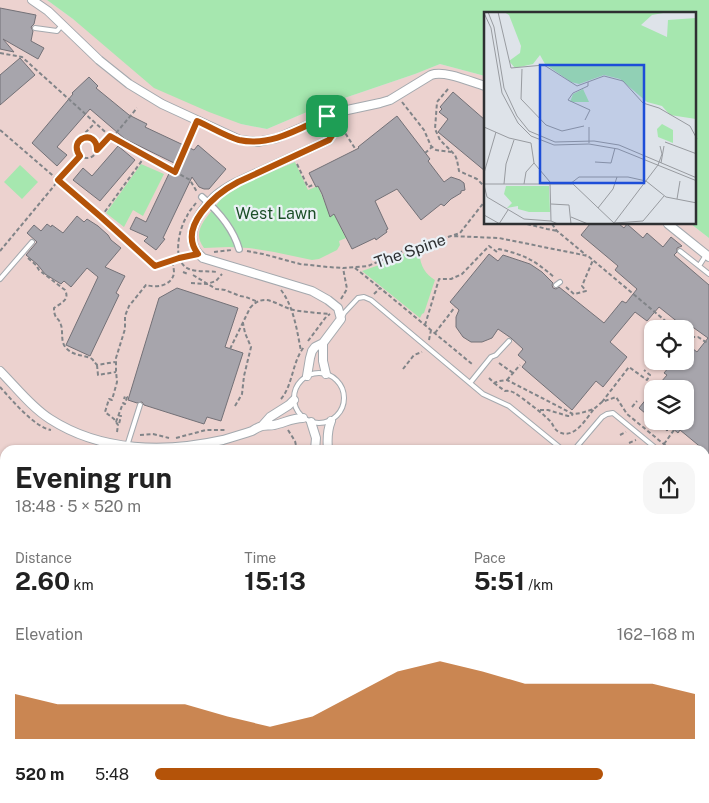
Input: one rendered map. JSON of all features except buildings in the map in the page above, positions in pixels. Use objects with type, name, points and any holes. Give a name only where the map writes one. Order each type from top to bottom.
[{"type":"street","points":[[32,0],[48,11],[99,60],[129,84],[162,104],[240,140],[257,142],[278,138],[338,112],[390,100],[436,74],[484,86]]},
{"type":"street","points":[[307,376],[312,351],[323,342],[341,319],[338,308],[328,300],[312,292],[203,258],[192,244],[193,231],[197,220],[209,203],[225,188],[329,140],[333,134],[327,116]]},
{"type":"street","points":[[202,197],[221,215],[236,240],[239,250]]},
{"type":"street","points":[[669,225],[708,256]]},
{"type":"street","points":[[323,342],[323,361],[326,374]]},
{"type":"street","points":[[0,372],[48,418],[86,436],[116,444]]},
{"type":"street","points":[[262,426],[270,417],[294,400]]},
{"type":"street","points":[[196,445],[223,440],[262,426],[273,425],[290,419],[303,418]]},
{"type":"street","points":[[328,445],[327,436],[331,421]]},
{"type":"street","points":[[311,422],[316,438],[315,445]]},
{"type":"lane","points":[[35,28],[57,31],[63,25]]},
{"type":"lane","points":[[0,279],[32,242]]},
{"type":"lane","points":[[680,251],[709,274]]},
{"type":"lane","points":[[699,266],[708,256]]},
{"type":"lane","points":[[341,319],[356,299],[360,297],[367,298],[483,394],[509,406],[557,445]]},
{"type":"lane","points":[[470,383],[491,357],[496,355],[509,341]]},
{"type":"lane","points":[[319,373],[326,374],[341,385],[344,398],[342,409],[331,421],[311,422],[303,418],[296,410],[294,400],[298,386],[307,376],[319,373]]},
{"type":"lane","points":[[127,445],[140,405]]},
{"type":"lane","points":[[578,445],[602,417],[613,413],[652,445]]},
{"type":"path","points":[[0,53],[22,57],[111,137],[190,180],[195,190],[202,197],[187,216],[181,229],[178,242],[179,258],[184,266],[190,269],[222,274],[216,282],[207,284],[191,283]]},
{"type":"path","points":[[448,89],[438,102],[434,129],[440,140],[456,157],[459,171],[477,179],[484,186]]},
{"type":"path","points":[[402,102],[424,130],[432,147],[440,151],[451,152]]},
{"type":"path","points":[[95,122],[77,143],[76,150],[83,158],[90,158],[96,153],[137,108]]},
{"type":"path","points":[[175,172],[197,121]]},
{"type":"path","points":[[342,128],[356,150]]},
{"type":"path","name":"The Spine","points":[[0,130],[155,266],[198,254],[239,250],[300,264],[343,268],[368,266],[408,249],[451,236],[500,238],[588,256],[664,320]]},
{"type":"path","points":[[82,138],[89,137],[95,141],[97,150]]},
{"type":"path","points":[[425,152],[432,147]]},
{"type":"path","points":[[101,217],[146,155]]},
{"type":"path","points":[[0,250],[80,156]]},
{"type":"path","points":[[296,162],[308,187],[315,184]]},
{"type":"path","points":[[451,236],[460,233],[484,202]]},
{"type":"path","points":[[531,225],[557,231]]},
{"type":"path","points":[[553,225],[557,231],[588,256]]},
{"type":"path","points":[[425,325],[439,279],[452,279],[462,274],[489,246],[496,252],[499,249],[523,255],[538,263],[558,283],[574,294],[586,292],[582,286],[593,260]]},
{"type":"path","points":[[22,253],[67,293],[65,300],[54,308],[55,318],[61,324],[65,346],[73,353],[90,358],[97,365],[98,374],[116,372]]},
{"type":"path","points":[[118,425],[105,412],[109,399],[112,400],[117,382],[116,358],[125,329],[125,316],[129,306],[146,286],[156,287],[169,281],[174,273],[171,260]]},
{"type":"path","points":[[353,267],[380,288]]},
{"type":"path","points":[[341,299],[347,289],[343,268]]},
{"type":"path","points":[[183,272],[188,274]]},
{"type":"path","points":[[193,276],[216,289],[226,290],[258,302]]},
{"type":"path","points":[[289,293],[281,290],[287,298],[301,351]]},
{"type":"path","points":[[230,349],[254,303],[269,300],[290,309],[330,314],[328,310]]},
{"type":"path","points":[[434,334],[455,307]]},
{"type":"path","points":[[235,406],[242,394],[251,347],[243,323]]},
{"type":"path","points":[[429,341],[430,330]]},
{"type":"path","points":[[694,337],[698,337],[709,344]]},
{"type":"path","points":[[403,369],[414,355],[424,351]]},
{"type":"path","points":[[97,365],[116,362]]},
{"type":"path","points":[[499,363],[513,373]]},
{"type":"path","points":[[507,380],[520,365]]},
{"type":"path","points":[[489,378],[505,392],[511,391],[538,410],[551,421],[557,431],[570,434],[580,427],[629,367],[647,380],[650,376],[644,370]]},
{"type":"path","points":[[494,383],[507,380],[573,414]]},
{"type":"path","points":[[602,402],[616,398],[619,395]]},
{"type":"path","points":[[116,422],[123,403],[125,404],[127,398]]},
{"type":"path","points":[[616,398],[627,414],[664,444],[674,430]]},
{"type":"path","points":[[632,407],[637,401]]},
{"type":"path","points":[[538,410],[548,410],[571,416],[594,409]]},
{"type":"path","points":[[116,444],[121,416],[118,415]]},
{"type":"path","points":[[286,426],[296,445]]},
{"type":"path","points":[[140,435],[153,434],[174,438],[206,430],[227,430]]},
{"type":"path","points":[[117,432],[123,433]]},
{"type":"path","points":[[620,435],[628,432]]},
{"type":"shaded area","points":[[0,0],[47,0],[73,19],[241,124],[267,129],[321,106],[440,64],[484,76],[484,225],[692,225],[709,238],[709,445],[0,445]]},
{"type":"green space","points":[[47,0],[709,0],[709,238],[692,225],[696,225],[696,12],[484,12],[484,76],[440,64],[321,106],[267,129],[241,124],[154,88],[73,19]]},
{"type":"green space","name":"West Lawn","points":[[295,162],[308,190],[318,186],[330,216],[334,214],[346,238],[339,241],[340,245],[337,250],[319,259],[312,260],[249,248],[204,248],[199,232],[207,217],[222,198],[252,180]]},
{"type":"green space","points":[[141,164],[164,174],[143,216],[133,210],[124,227],[106,213]]},
{"type":"green space","points":[[20,165],[38,182],[22,199],[4,182]]},
{"type":"green space","points":[[420,248],[420,258],[423,267],[435,280],[424,313],[420,318],[362,271]]},
{"type":"route","points":[[327,116],[333,131],[329,140],[225,188],[204,209],[197,220],[193,231],[192,244],[198,254],[155,266],[58,180],[80,156],[76,146],[82,138],[86,137],[95,141],[97,150],[110,136],[175,172],[197,121],[233,138],[257,142],[278,138],[327,116]]}]
